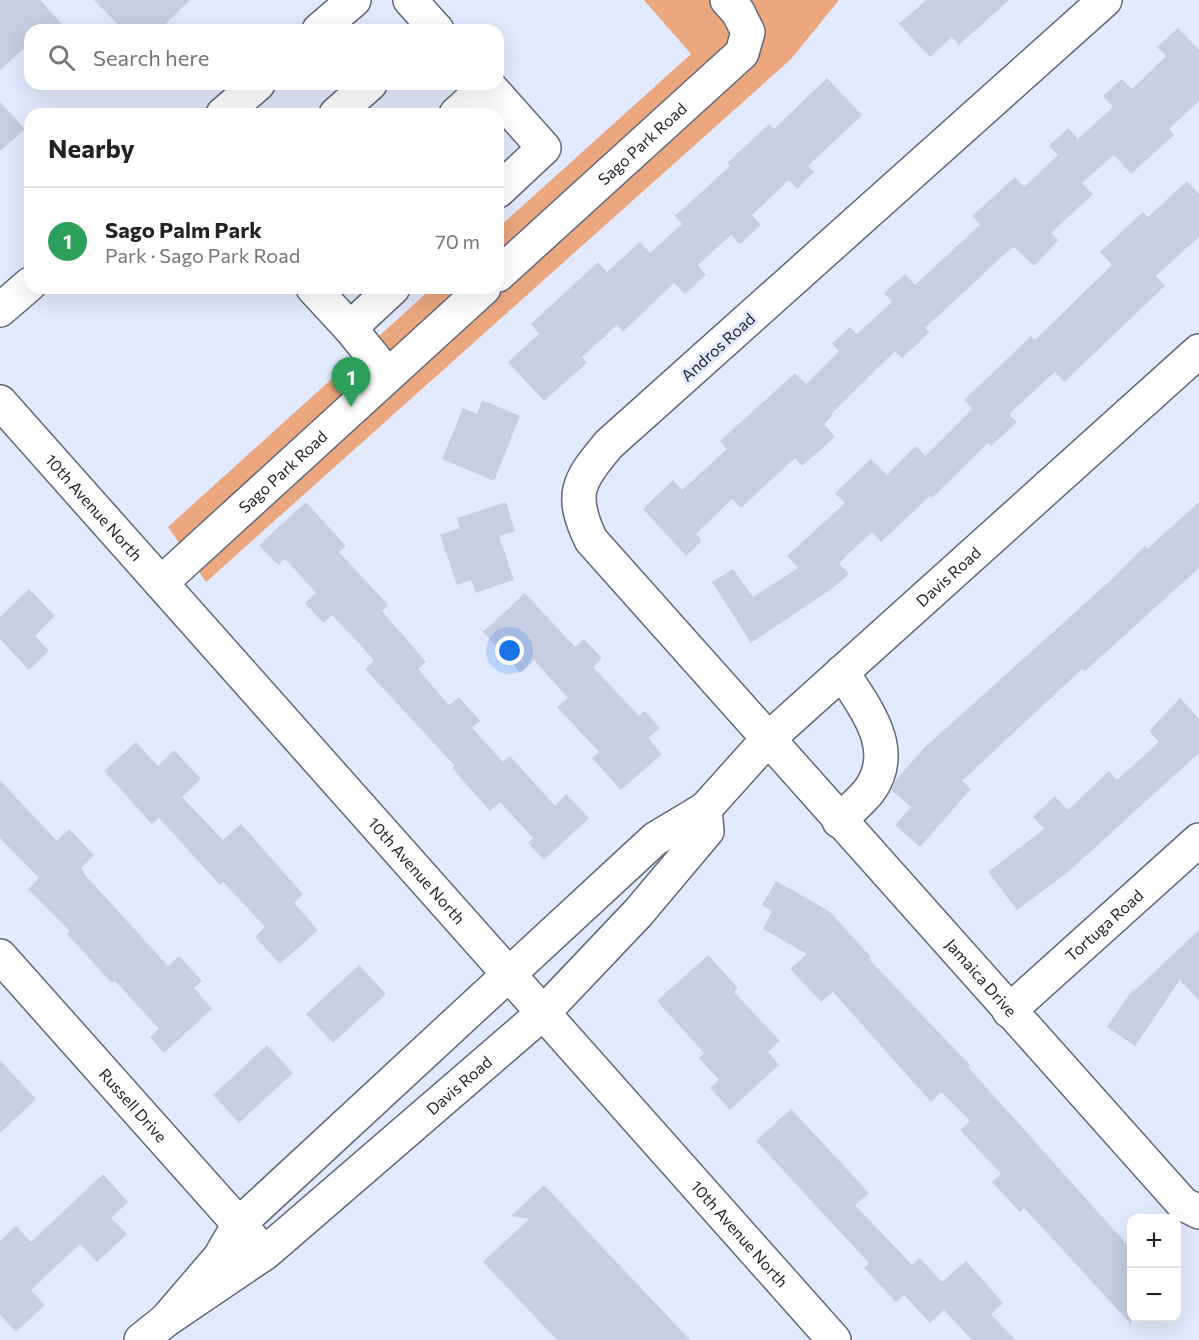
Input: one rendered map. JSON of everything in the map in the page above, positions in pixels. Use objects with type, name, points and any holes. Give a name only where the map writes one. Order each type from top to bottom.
[{"type":"street","points":[[326,24],[354,0]]},
{"type":"street","points":[[410,0],[430,24]]},
{"type":"street","name":"Sago Park Road","points":[[504,270],[742,53],[748,32],[738,12],[727,0]]},
{"type":"street","name":"Andros Road","points":[[767,740],[591,540],[580,517],[578,495],[588,470],[609,444],[1106,0]]},
{"type":"street","points":[[230,108],[251,90]]},
{"type":"street","points":[[343,108],[363,90]]},
{"type":"street","points":[[462,108],[482,90]]},
{"type":"street","points":[[492,90],[544,148],[504,185]]},
{"type":"street","points":[[0,310],[24,289]]},
{"type":"street","points":[[319,294],[388,375]]},
{"type":"street","points":[[350,328],[387,294]]},
{"type":"street","name":"Sago Park Road","points":[[161,583],[477,294]]},
{"type":"street","name":"Davis Road","points":[[154,1330],[220,1257],[239,1224],[656,838],[705,809],[767,740],[1199,351]]},
{"type":"street","name":"10th Avenue North","points":[[0,402],[834,1340]]},
{"type":"street","points":[[839,821],[869,791],[881,761],[878,729],[842,672]]},
{"type":"street","name":"Jamaica Drive","points":[[767,740],[1183,1204],[1199,1212]]},
{"type":"street","name":"Davis Road","points":[[154,1330],[265,1253],[543,1013],[638,913],[707,831],[705,809]]},
{"type":"street","name":"Tortuga Road","points":[[1009,1011],[1199,840]]},
{"type":"street","name":"Russell Drive","points":[[0,956],[265,1253]]},
{"type":"shaded area","points":[[644,0],[839,0],[791,59],[206,582],[168,527],[425,294],[504,294],[504,223],[691,54]]},
{"type":"building","points":[[0,0],[40,0],[62,24],[24,24],[24,48],[0,70]]},
{"type":"building","points":[[94,0],[190,0],[165,24],[117,24]]},
{"type":"building","points":[[926,0],[1009,0],[959,45],[952,37],[930,57],[899,24]]},
{"type":"building","points":[[1178,28],[1199,50],[1199,101],[1169,129],[1174,135],[1131,174],[1114,155],[1082,183],[1093,194],[1051,233],[1059,240],[1034,266],[1014,247],[1006,253],[925,328],[930,332],[902,358],[895,351],[831,414],[833,415],[824,424],[835,437],[802,466],[795,458],[741,508],[732,499],[696,534],[702,541],[686,556],[643,509],[673,480],[682,490],[727,449],[720,441],[795,373],[806,384],[839,351],[832,344],[850,327],[857,334],[892,302],[884,293],[905,274],[915,285],[980,225],[972,216],[1015,177],[1024,187],[1058,155],[1049,146],[1068,128],[1078,139],[1113,107],[1103,96],[1122,79],[1132,89],[1166,56],[1157,47]]},
{"type":"building","points":[[827,78],[862,115],[808,166],[814,172],[797,189],[789,180],[752,215],[761,225],[740,244],[731,235],[698,265],[706,275],[685,294],[674,283],[623,332],[617,325],[582,357],[587,363],[544,401],[508,362],[539,334],[531,324],[598,262],[607,272],[640,242],[650,253],[682,224],[675,216],[730,166],[727,163],[769,124],[774,129]]},
{"type":"building","points":[[0,102],[24,130],[0,151]]},
{"type":"building","points":[[1187,181],[1199,194],[1199,237],[1156,276],[1165,286],[1064,382],[1055,372],[1009,414],[1017,422],[991,446],[988,443],[932,498],[930,496],[881,542],[872,532],[839,563],[849,574],[830,590],[751,643],[712,582],[733,569],[753,597],[798,568],[787,556],[845,503],[835,493],[871,459],[887,475],[916,446],[925,456],[972,409],[964,400],[1031,336],[1035,340],[1112,265],[1100,252],[1143,212],[1148,217]]},
{"type":"building","points":[[482,400],[520,416],[494,481],[442,459],[463,408],[477,414]]},
{"type":"building","points":[[306,502],[346,546],[339,552],[388,605],[382,611],[426,662],[418,669],[449,705],[459,697],[480,721],[472,728],[503,762],[510,756],[555,806],[566,794],[589,818],[544,860],[528,843],[533,838],[500,802],[490,811],[452,768],[455,766],[365,669],[374,661],[364,649],[332,615],[323,623],[305,603],[316,593],[285,559],[278,565],[259,545]]},
{"type":"building","points":[[506,502],[515,531],[499,536],[514,580],[476,593],[471,580],[457,585],[440,535],[460,528],[457,518]]},
{"type":"building","points":[[1199,502],[1199,568],[1084,672],[1082,669],[962,781],[971,789],[920,847],[895,825],[911,807],[891,790],[896,780],[924,748],[1111,580],[1145,546],[1147,549]]},
{"type":"building","points":[[29,589],[55,616],[35,636],[49,651],[29,670],[0,639],[0,617]]},
{"type":"building","points":[[525,593],[575,647],[584,639],[602,658],[593,667],[639,716],[645,711],[660,728],[648,738],[662,754],[621,790],[592,758],[599,752],[557,707],[568,698],[534,660],[521,673],[483,632]]},
{"type":"building","points":[[1180,698],[1199,719],[1199,753],[1068,872],[1017,910],[988,872],[1044,829],[1033,817],[1055,796],[1068,810],[1109,771],[1117,780],[1159,742],[1149,731]]},
{"type":"building","points":[[136,742],[158,766],[174,750],[201,779],[182,797],[223,840],[241,824],[303,894],[294,903],[318,930],[280,964],[255,937],[265,927],[223,882],[220,885],[159,818],[152,824],[104,771]]},
{"type":"building","points":[[0,780],[57,841],[69,829],[94,855],[81,868],[86,876],[168,966],[179,956],[202,981],[194,988],[212,1009],[164,1053],[150,1037],[159,1029],[115,981],[112,983],[67,934],[70,931],[28,889],[39,878],[0,838]]},
{"type":"building","points":[[776,881],[829,911],[871,957],[869,959],[970,1065],[968,1067],[1127,1245],[1127,1320],[1024,1208],[1020,1212],[992,1182],[1001,1174],[960,1130],[970,1121],[941,1092],[931,1102],[833,992],[821,1002],[790,969],[807,954],[763,929],[772,911],[762,905]]},
{"type":"building","points":[[1199,930],[1199,1001],[1180,980],[1135,1046],[1107,1027],[1133,989],[1135,990]]},
{"type":"building","points":[[708,955],[738,988],[734,992],[780,1041],[768,1052],[779,1065],[730,1110],[710,1088],[719,1080],[699,1058],[704,1053],[657,1001]]},
{"type":"building","points":[[359,965],[386,994],[333,1043],[306,1014]]},
{"type":"building","points":[[267,1045],[293,1073],[239,1123],[213,1095]]},
{"type":"building","points":[[0,1060],[36,1099],[0,1133]]},
{"type":"building","points":[[791,1109],[869,1193],[855,1205],[912,1265],[920,1258],[942,1282],[966,1261],[1003,1303],[991,1314],[1015,1340],[972,1340],[944,1310],[930,1323],[904,1295],[896,1302],[864,1268],[869,1263],[756,1141]]},
{"type":"building","points":[[103,1174],[128,1202],[111,1218],[127,1234],[97,1262],[80,1244],[31,1290],[45,1305],[16,1332],[0,1315],[0,1241],[16,1226],[31,1242]]},
{"type":"building","points":[[544,1185],[690,1340],[557,1340],[483,1262],[529,1219],[511,1216]]},
{"type":"place","name":"Sago Palm Park","points":[[351,407]]}]
